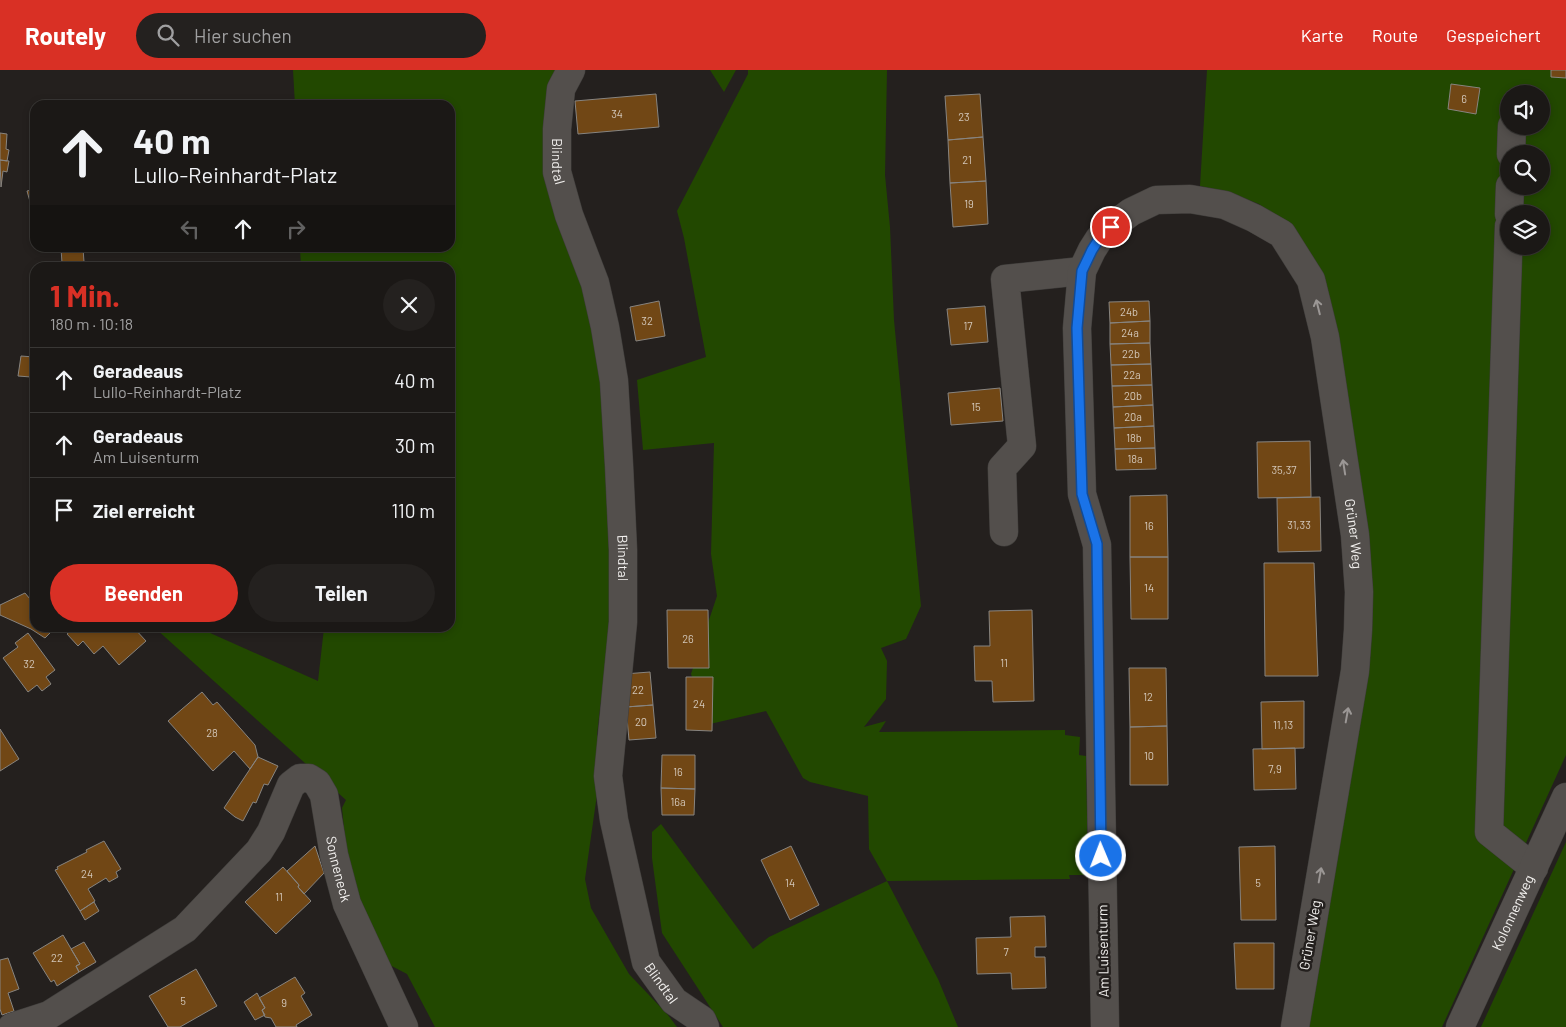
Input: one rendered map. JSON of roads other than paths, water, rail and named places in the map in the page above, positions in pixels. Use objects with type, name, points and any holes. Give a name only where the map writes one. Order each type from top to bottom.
[{"type":"street","name":"Blindtal","points":[[571,70],[560,89],[557,129],[558,172],[569,215],[595,283],[614,381],[623,550],[623,622],[608,776],[614,820],[646,962],[674,1001],[702,1020],[705,1027]]},
{"type":"street","name":"Grüner Weg","points":[[1082,271],[1099,239],[1131,212],[1156,200],[1190,199],[1225,205],[1254,218],[1282,234],[1311,280],[1325,337],[1354,535],[1359,592],[1354,671],[1295,1027]]},
{"type":"street","points":[[1508,255],[1488,832],[1534,868]]},
{"type":"street","points":[[1004,532],[1002,468],[1022,446],[1005,279],[1082,271]]},
{"type":"street","name":"Am Luisenturm","points":[[1082,271],[1077,328],[1082,494],[1097,544],[1104,1027]]},
{"type":"street","name":"Sonneneck","points":[[12,1027],[49,1015],[185,929],[259,851],[270,832],[291,785],[300,778],[308,778],[318,783],[324,795],[334,855],[347,904],[404,1027]]},
{"type":"street","name":"Kolonnenweg","points":[[1460,1027],[1566,797]]}]
